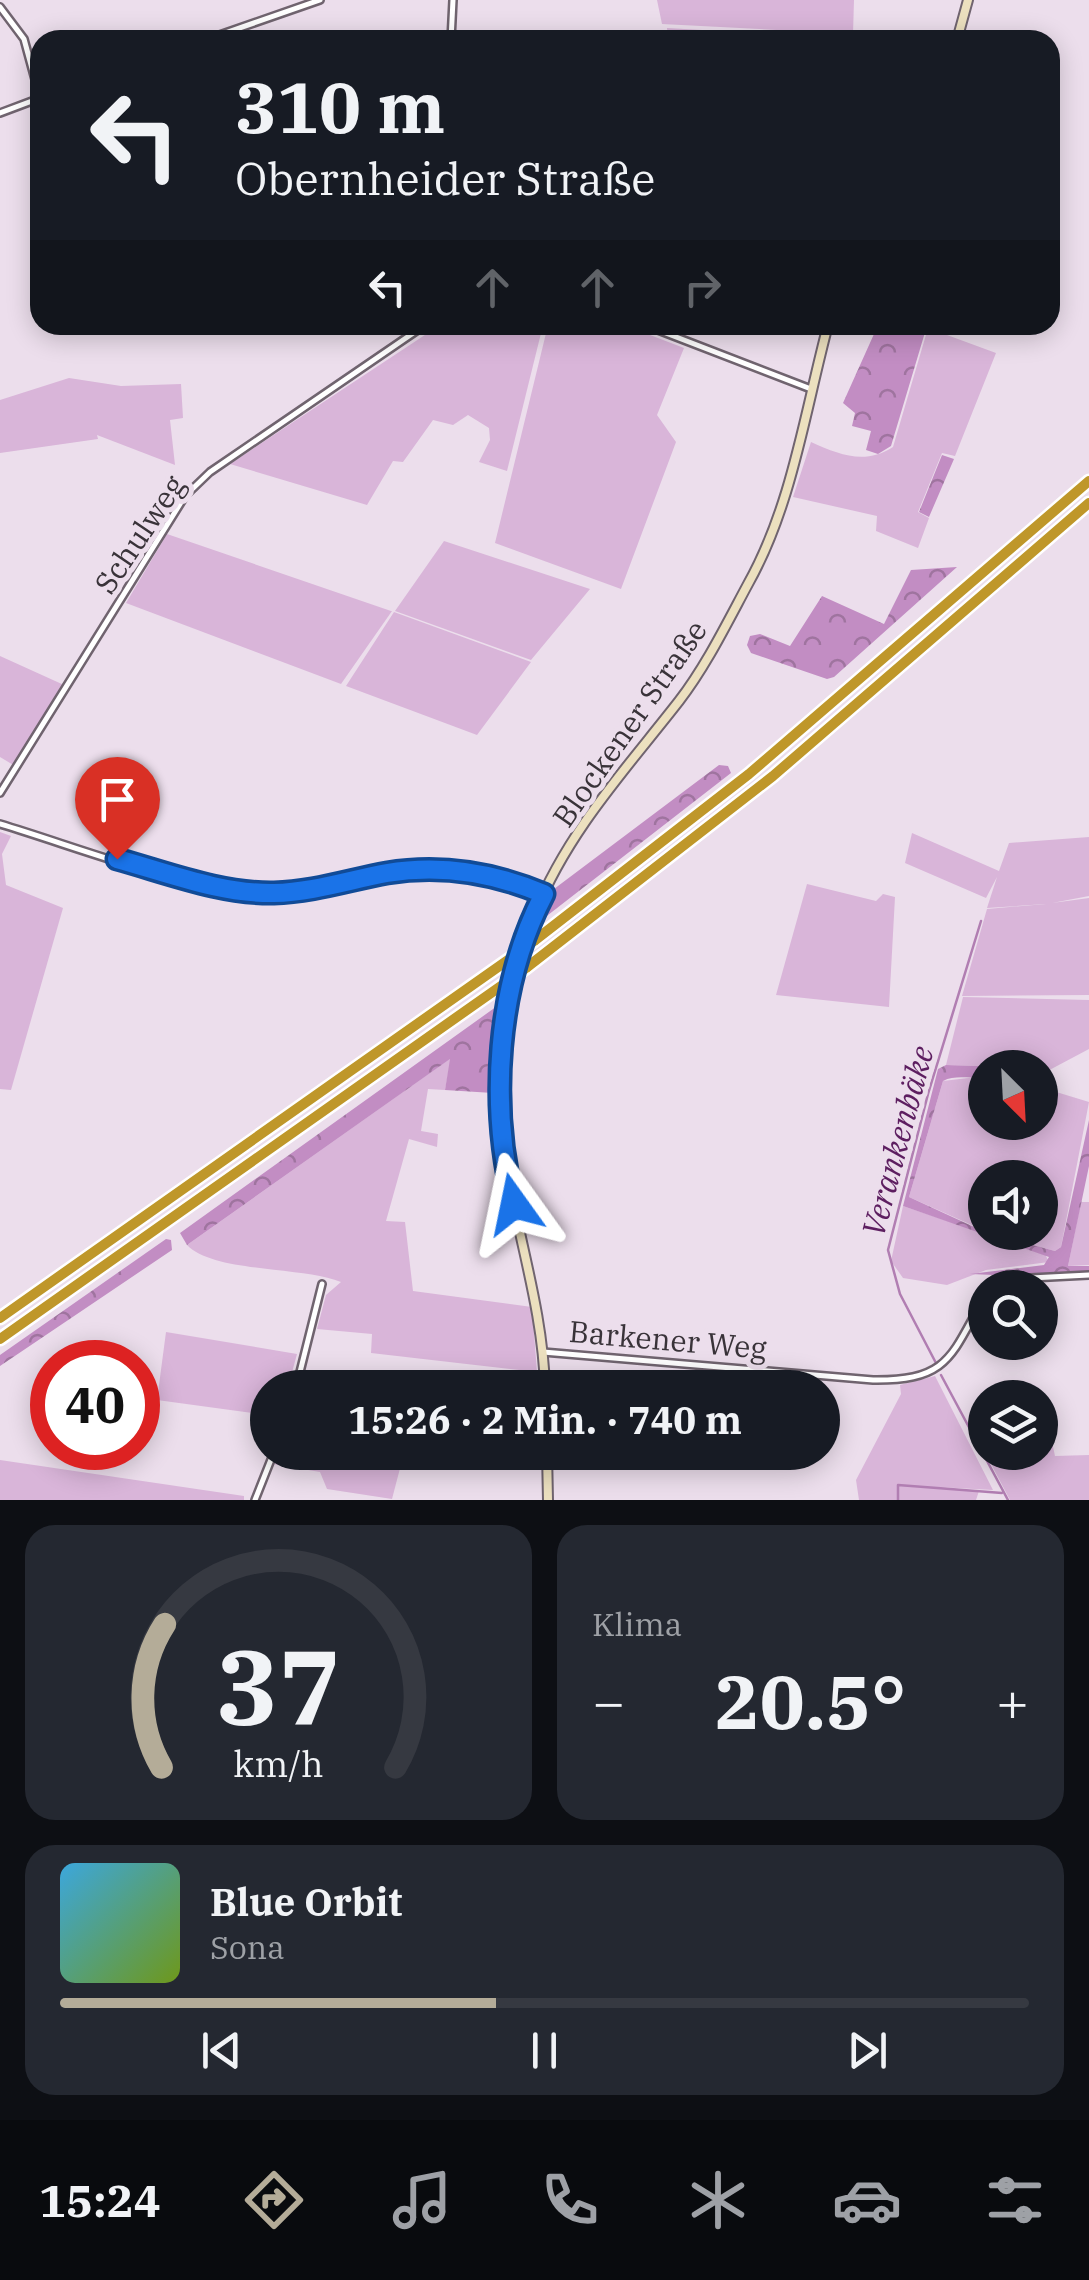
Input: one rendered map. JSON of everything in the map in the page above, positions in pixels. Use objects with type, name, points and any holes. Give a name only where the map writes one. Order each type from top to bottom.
[{"type":"highway","points":[[0,1318],[534,941],[752,771],[1089,481]]},
{"type":"highway","points":[[0,1339],[508,982],[770,779],[1089,504]]},
{"type":"street","points":[[234,30],[320,0]]},
{"type":"street","points":[[451,30],[453,0]]},
{"type":"street","points":[[960,30],[968,0]]},
{"type":"street","points":[[0,6],[24,39],[30,61]]},
{"type":"street","points":[[0,113],[30,102]]},
{"type":"street","name":"Schulweg","points":[[0,792],[185,496],[210,472],[410,335]]},
{"type":"street","points":[[671,335],[811,389]]},
{"type":"street","name":"Blockener Straße","points":[[544,1370],[538,1302],[509,1185],[498,1106],[514,982],[544,894],[601,794],[693,682],[760,563],[777,519],[825,335]]},
{"type":"street","points":[[0,824],[239,890],[300,891],[386,874],[443,870],[483,874],[544,894]]},
{"type":"street","points":[[1058,1277],[1089,1275]]},
{"type":"street","points":[[300,1370],[322,1284]]},
{"type":"street","name":"Barkener Weg","points":[[544,1352],[873,1380],[914,1378],[943,1366],[968,1324]]},
{"type":"street","points":[[254,1500],[266,1470]]},
{"type":"street","points":[[547,1470],[548,1500]]},
{"type":"shaded area","points":[[657,0],[854,0],[853,30],[662,24]]},
{"type":"shaded area","points":[[425,335],[541,335],[507,471],[479,462],[490,440],[489,428],[468,415],[453,425],[433,420],[403,462],[393,461],[367,505],[230,464]]},
{"type":"shaded area","points":[[546,335],[650,335],[684,348],[657,415],[676,442],[621,589],[495,543]]},
{"type":"shaded area","points":[[926,335],[947,335],[996,353],[955,456],[942,453],[918,512],[929,518],[918,548],[876,531],[877,516],[793,497],[811,442],[862,457],[893,447]]},
{"type":"shaded area","points":[[69,378],[121,386],[181,384],[183,418],[170,420],[175,465],[97,435],[98,439],[0,453],[0,400]]},
{"type":"shaded area","points":[[167,534],[392,611],[341,684],[126,603]]},
{"type":"shaded area","points":[[444,541],[590,589],[531,660],[395,611]]},
{"type":"shaded area","points":[[394,612],[531,662],[477,735],[346,686]]},
{"type":"shaded area","points":[[0,656],[64,685],[15,766],[0,757]]},
{"type":"shaded area","points":[[0,832],[11,836],[2,854],[6,885],[63,908],[11,1090],[0,1089]]},
{"type":"shaded area","points":[[912,833],[999,871],[1009,843],[1089,837],[1089,896],[1052,903],[1089,898],[1089,995],[962,996],[987,909],[1046,904],[987,908],[997,877],[986,898],[905,863]]},
{"type":"shaded area","points":[[807,884],[876,901],[883,894],[895,897],[889,1007],[776,995]]},
{"type":"shaded area","points":[[963,997],[1089,1000],[1089,1049],[1058,1065],[1058,1050],[968,1050],[968,1066],[946,1065]]},
{"type":"shaded area","points":[[451,1058],[445,1090],[428,1089],[421,1131],[438,1134],[437,1147],[409,1139],[386,1221],[405,1222],[413,1291],[532,1307],[537,1370],[371,1353],[372,1334],[317,1329],[326,1295],[341,1282],[237,1265],[200,1254],[187,1245]]},
{"type":"shaded area","points":[[968,1078],[968,1140],[1058,1140],[1058,1093],[1089,1102],[1061,1247],[1058,1249],[1058,1160],[968,1160],[968,1223],[909,1197],[943,1081]]},
{"type":"shaded area","points":[[1081,1202],[1089,1202],[1089,1265],[1068,1266]]},
{"type":"shaded area","points":[[903,1206],[968,1228],[968,1250],[1033,1250],[1045,1254],[1049,1262],[968,1270],[968,1277],[947,1285],[903,1278],[891,1261]]},
{"type":"shaded area","points":[[166,1332],[297,1354],[293,1370],[250,1370],[250,1413],[160,1400]]},
{"type":"shaded area","points":[[935,1376],[968,1441],[968,1470],[983,1470],[993,1490],[937,1487],[979,1491],[976,1500],[859,1500],[856,1480],[901,1394],[900,1385]]},
{"type":"shaded area","points":[[1089,1455],[1089,1500],[1010,1500],[994,1470],[1058,1470],[1058,1456]]},
{"type":"shaded area","points":[[0,1460],[30,1464],[30,1470],[68,1470],[244,1496],[244,1500],[0,1500]]},
{"type":"shaded area","points":[[308,1470],[400,1470],[392,1499],[327,1489],[320,1472]]},
{"type":"green space","points":[[874,335],[924,335],[891,446],[878,454],[866,450],[871,431],[852,426],[855,413],[843,403]]},
{"type":"green space","points":[[942,455],[954,459],[929,517],[919,512]]},
{"type":"green space","points":[[957,567],[834,677],[827,679],[751,653],[747,645],[750,636],[760,634],[790,646],[822,596],[884,624],[911,570]]},
{"type":"green space","points":[[719,765],[728,766],[731,773],[539,922],[554,889]]},
{"type":"green space","points":[[507,999],[493,1093],[445,1090],[450,1059],[187,1245],[180,1233]]},
{"type":"green space","points":[[946,1065],[968,1066],[968,1077],[943,1081],[909,1197],[968,1224],[968,1229],[903,1206],[938,1069]]},
{"type":"green space","points":[[1089,1120],[1089,1166],[1068,1266],[1089,1266],[1089,1273],[1003,1270],[1044,1265],[1049,1257],[1029,1250],[1055,1251],[1061,1247]]},
{"type":"green space","points":[[166,1239],[171,1240],[172,1250],[39,1340],[30,1340],[30,1346],[0,1366],[0,1355]]},
{"type":"waterway","name":"Verankenbäke","points":[[937,1365],[900,1294],[888,1250],[928,1094],[981,921]]},
{"type":"waterway","name":"Verankenbäke","points":[[941,1375],[1008,1500]]},
{"type":"waterway","points":[[898,1500],[898,1485],[1002,1493]]},
{"type":"route","points":[[117,859],[223,888],[254,892],[315,889],[386,874],[443,870],[483,874],[544,894],[528,930],[514,982],[502,1062],[499,1120],[514,1204]]}]
